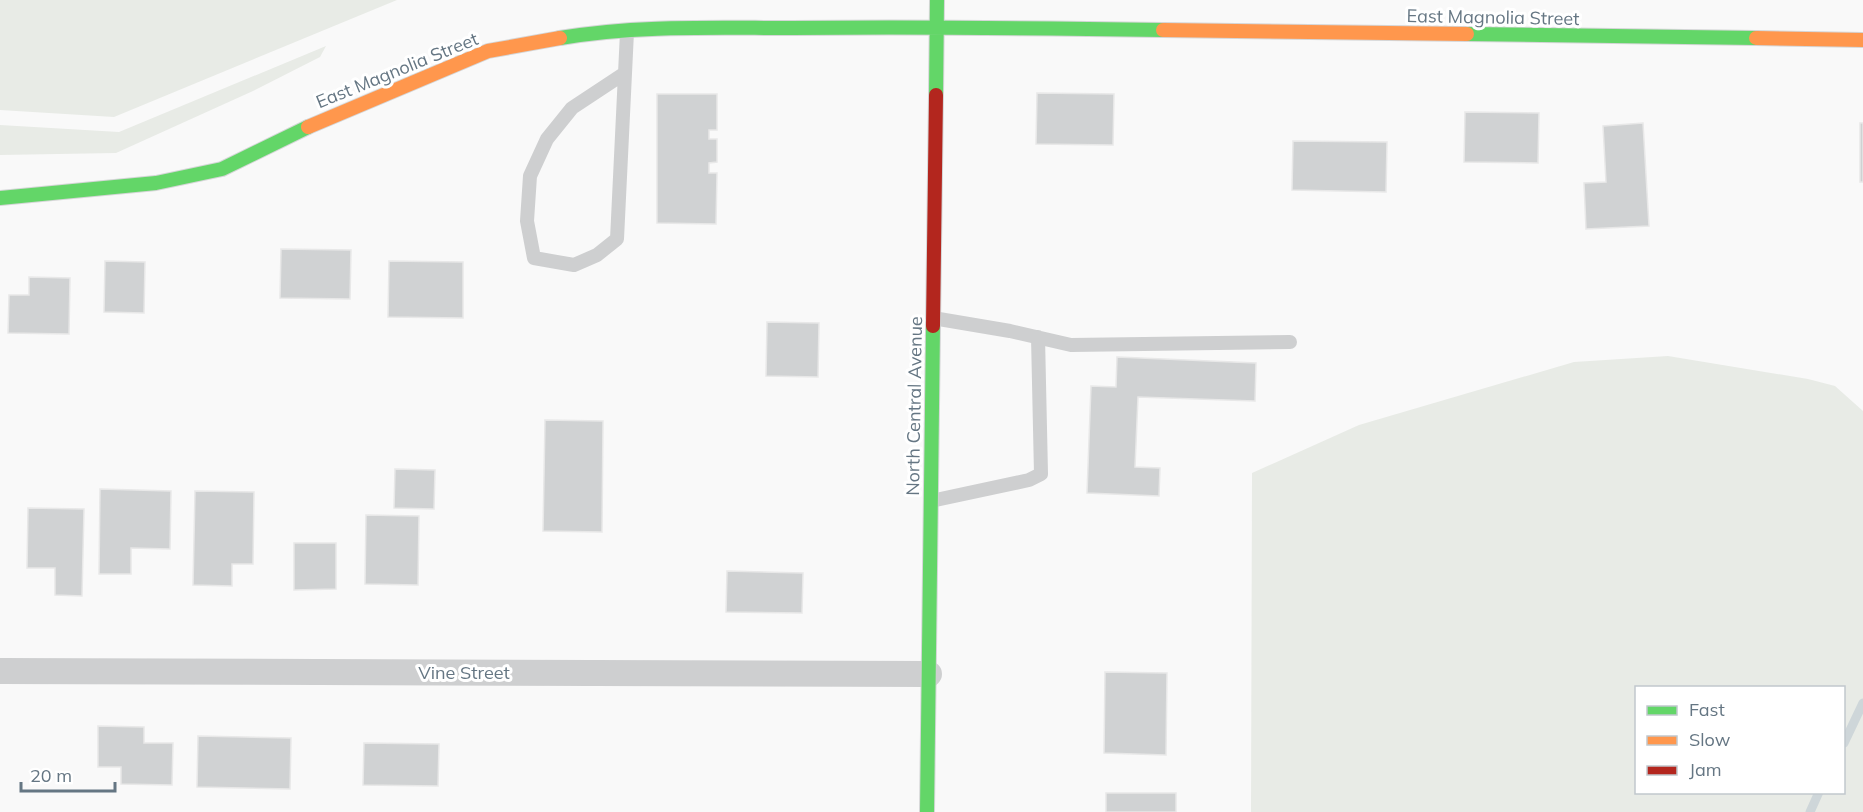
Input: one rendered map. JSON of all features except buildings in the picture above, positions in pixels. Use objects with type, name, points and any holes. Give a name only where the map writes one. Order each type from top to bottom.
[{"type":"street","name":"North Central Avenue","points":[[927,812],[937,0]]},
{"type":"street","name":"East Magnolia Street","points":[[0,198],[156,183],[222,169],[325,119],[489,51],[578,35],[672,28],[936,27],[1863,40]]},
{"type":"street","name":"Vine Street","points":[[0,671],[929,674]]},
{"type":"lane","points":[[625,73],[572,108],[547,139],[530,176],[527,221],[534,258],[574,265],[597,255],[617,239],[627,32]]},
{"type":"lane","points":[[933,318],[1071,345],[1290,342]]},
{"type":"lane","points":[[930,501],[1029,480],[1041,474],[1038,337]]},
{"type":"shaded area","points":[[0,0],[397,0],[114,117],[0,110]]},
{"type":"shaded area","points":[[326,46],[320,57],[253,91],[116,153],[0,155],[0,125],[119,132]]},
{"type":"shaded area","points":[[1668,356],[1808,379],[1835,386],[1863,411],[1863,812],[1251,812],[1252,473],[1359,425],[1574,362]]},
{"type":"waterway","points":[[1845,741],[1863,703]]},
{"type":"waterway","points":[[1810,812],[1818,794]]},
{"type":"traffic: fast","points":[[936,95],[937,0]]},
{"type":"traffic: fast","points":[[560,38],[617,31],[705,28],[1163,30]]},
{"type":"traffic: fast","points":[[1467,34],[1756,38]]},
{"type":"traffic: fast","points":[[0,198],[156,183],[222,169],[308,127]]},
{"type":"traffic: fast","points":[[927,812],[933,326]]},
{"type":"traffic: slow","points":[[1163,30],[1467,34]]},
{"type":"traffic: slow","points":[[308,127],[488,51],[560,38]]},
{"type":"traffic: slow","points":[[1756,38],[1863,40]]},
{"type":"traffic: jam","points":[[933,326],[936,95]]}]
